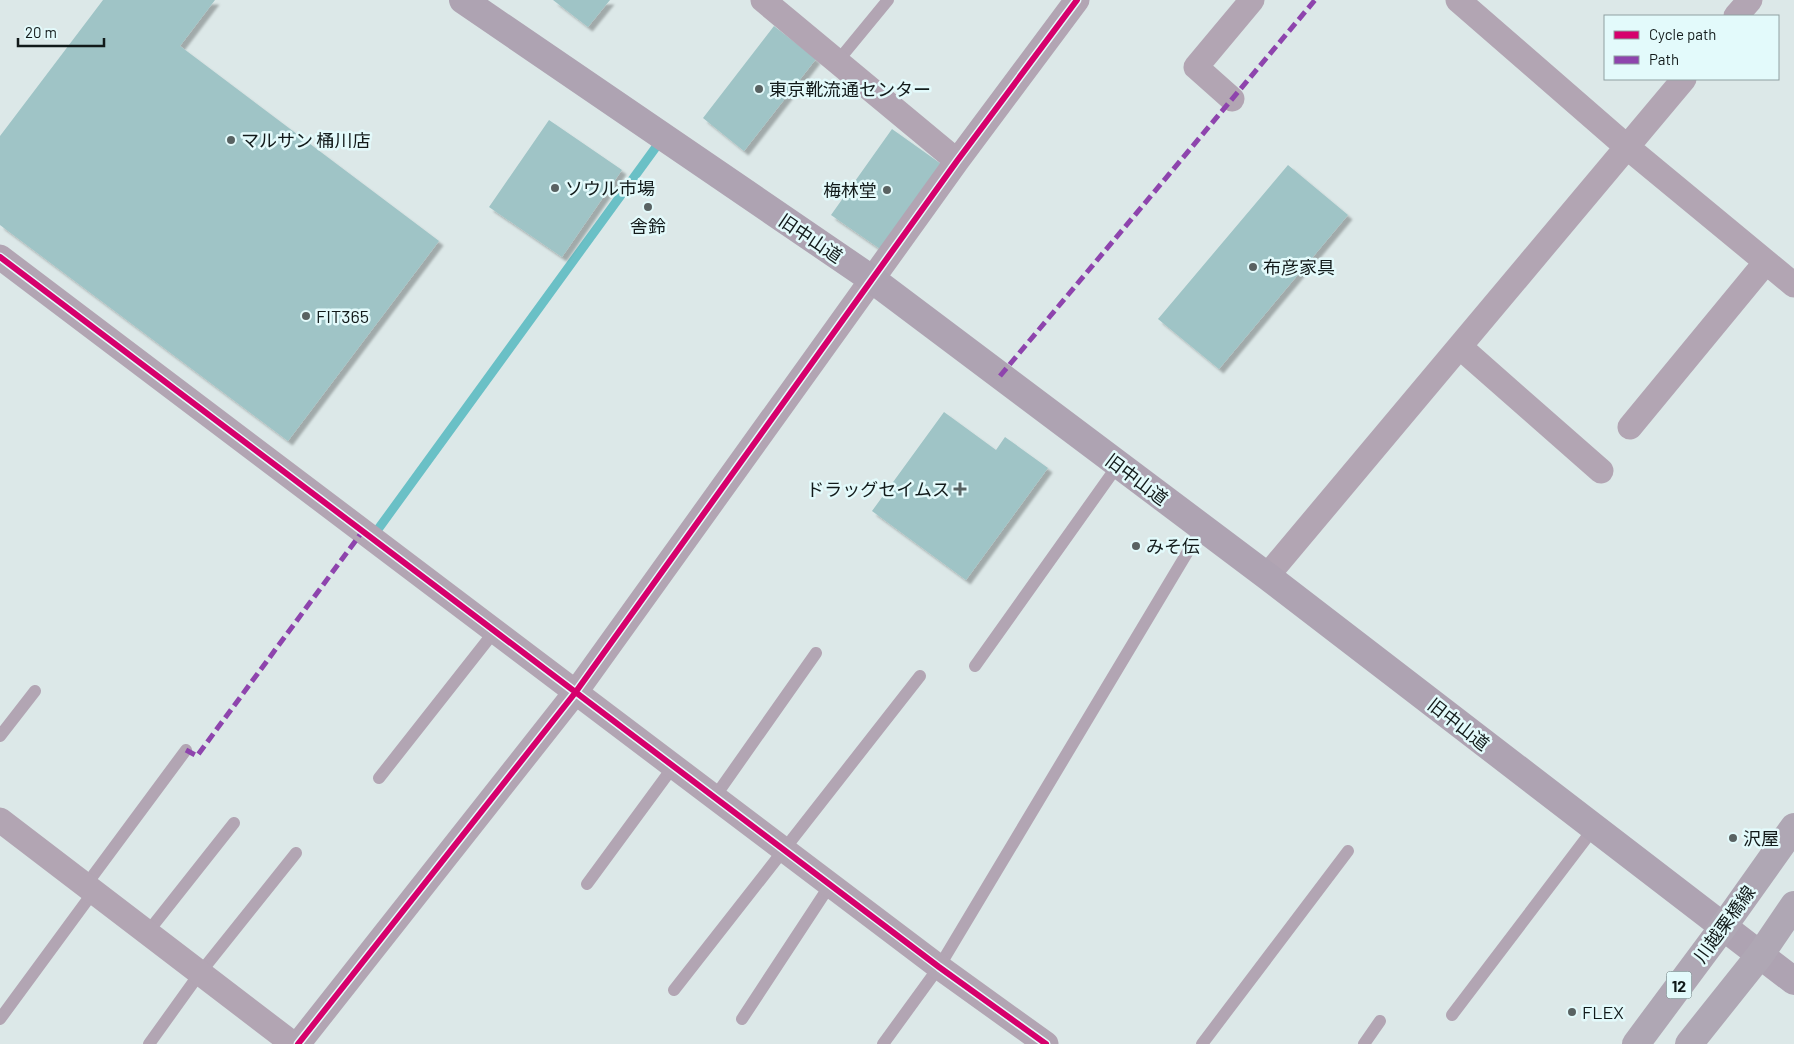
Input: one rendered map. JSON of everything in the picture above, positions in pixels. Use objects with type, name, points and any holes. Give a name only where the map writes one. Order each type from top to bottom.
[{"type":"main road","name":"旧中山道","points":[[463,0],[873,280],[1267,576],[1794,981]]},
{"type":"main road","name":"川越栗橋線","points":[[1636,1044],[1794,827]]},
{"type":"main road","points":[[1689,1044],[1760,955],[1794,905]]},
{"type":"street","points":[[763,0],[957,161]]},
{"type":"street","points":[[298,1044],[575,693],[957,161],[1077,0]]},
{"type":"street","points":[[1232,99],[1196,67],[1252,0]]},
{"type":"street","points":[[1458,0],[1627,148],[1783,269],[1630,427]]},
{"type":"street","points":[[1737,15],[1750,0]]},
{"type":"street","points":[[1267,576],[1683,80]]},
{"type":"street","points":[[0,256],[830,886],[1046,1044]]},
{"type":"street","points":[[1460,347],[1601,471]]},
{"type":"street","points":[[0,820],[293,1044]]},
{"type":"lane","points":[[837,62],[888,0]]},
{"type":"lane","points":[[975,666],[1118,465]]},
{"type":"lane","points":[[883,1044],[939,967],[1202,528]]},
{"type":"lane","points":[[379,778],[494,632]]},
{"type":"lane","points":[[714,798],[816,653]]},
{"type":"lane","points":[[674,990],[920,676]]},
{"type":"lane","points":[[0,736],[35,691]]},
{"type":"lane","points":[[0,1019],[186,750]]},
{"type":"lane","points":[[587,884],[673,767]]},
{"type":"lane","points":[[147,933],[234,823]]},
{"type":"lane","points":[[1452,1015],[1594,828]]},
{"type":"lane","points":[[1202,1044],[1348,851]]},
{"type":"lane","points":[[149,1044],[200,973],[296,853]]},
{"type":"lane","points":[[742,1019],[830,886]]},
{"type":"lane","points":[[1364,1044],[1380,1021]]},
{"type":"building","points":[[103,0],[215,0],[180,46],[439,241],[288,441],[0,225],[0,136]]},
{"type":"building","points":[[553,0],[610,0],[588,27]]},
{"type":"building","name":"東京靴流通センター","points":[[774,26],[816,59],[744,151],[703,118]]},
{"type":"building","name":"ソウル市場","points":[[549,120],[622,170],[562,257],[489,207]]},
{"type":"building","name":"梅林堂","points":[[892,129],[944,166],[883,251],[831,215]]},
{"type":"building","name":"布彦家具","points":[[1288,165],[1348,215],[1219,369],[1158,319]]},
{"type":"building","name":"ドラッグセイムス","points":[[944,412],[996,450],[1005,437],[1048,468],[966,580],[872,511]]},
{"type":"waterway","points":[[376,532],[656,147]]},
{"type":"marked path","points":[[1000,376],[1315,0]]},
{"type":"marked path","points":[[186,750],[197,756],[362,532]]},
{"type":"cycle path","points":[[298,1044],[575,693],[957,161],[1077,0]]},
{"type":"cycle path","points":[[0,257],[939,967],[1046,1044]]},
{"type":"place","name":"東京靴流通センター","points":[[759,89]]},
{"type":"place","name":"マルサン 桶川店","points":[[231,140]]},
{"type":"place","name":"ソウル市場","points":[[555,188]]},
{"type":"place","name":"梅林堂","points":[[887,190]]},
{"type":"place","name":"舎鈴","points":[[648,207]]},
{"type":"place","name":"布彦家具","points":[[1253,267]]},
{"type":"place","name":"FIT365","points":[[306,316]]},
{"type":"place","name":"ドラッグセイムス","points":[[960,489]]},
{"type":"place","name":"みそ伝","points":[[1136,546]]},
{"type":"place","name":"沢屋","points":[[1733,838]]},
{"type":"place","name":"FLEX","points":[[1572,1012]]}]
